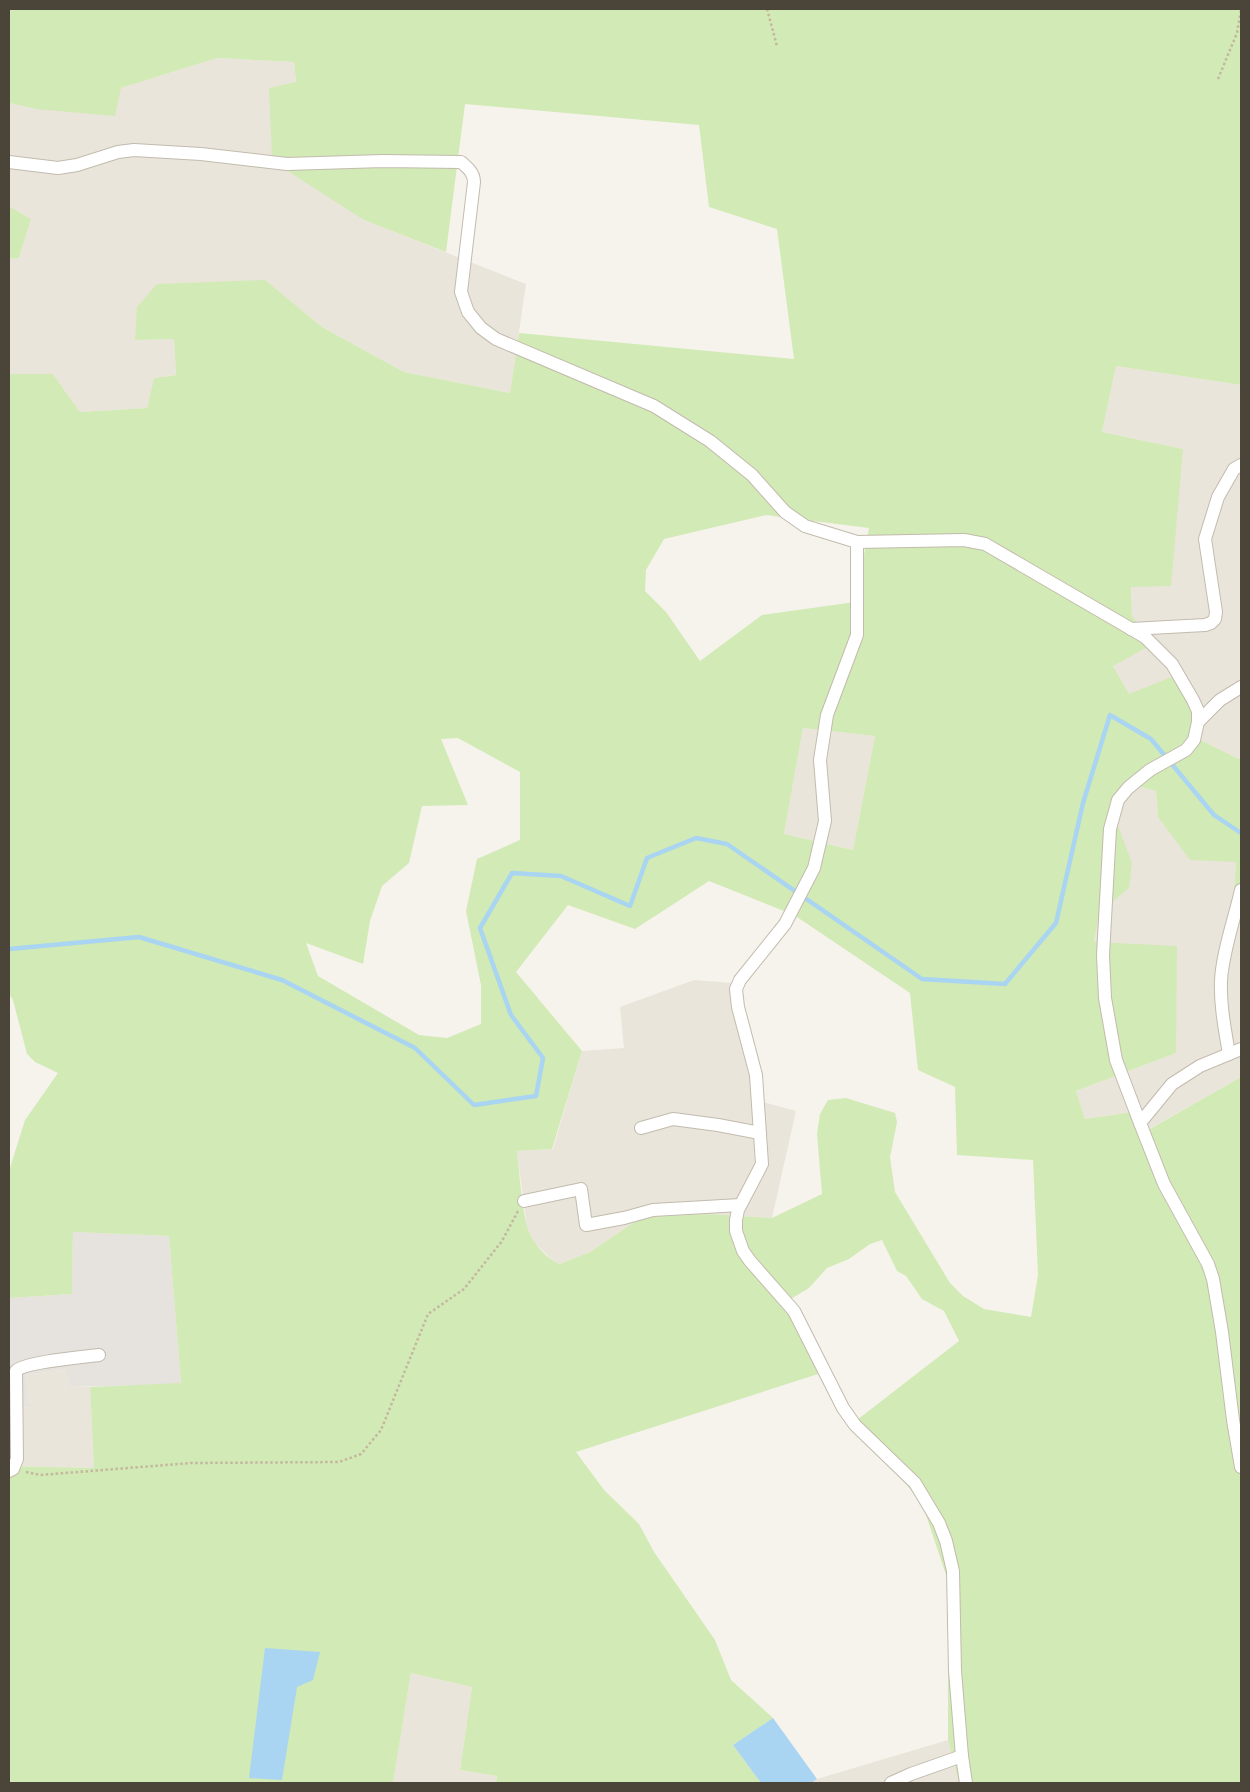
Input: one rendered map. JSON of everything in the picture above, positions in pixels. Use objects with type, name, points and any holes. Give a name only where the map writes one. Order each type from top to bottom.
[{"type":"street","points":[[9,162],[58,168],[77,165],[118,152],[134,150],[201,154],[287,164],[383,161],[461,162],[474,176],[461,292],[468,312],[481,328],[496,339],[654,406],[710,441],[752,475],[785,512],[806,526],[857,542],[964,540],[985,544],[1145,638],[1172,664],[1198,711],[1198,722],[1194,740],[1186,750],[1150,770],[1128,788],[1118,800],[1110,829],[1103,955],[1106,998],[1116,1060],[1140,1123],[1164,1184],[1208,1264],[1222,1332],[1241,1466]]},
{"type":"street","points":[[1130,629],[1204,625],[1211,623],[1214,619],[1216,612],[1206,539],[1218,497],[1234,469],[1241,466]]},
{"type":"street","points":[[857,542],[857,635],[827,715],[820,760],[825,821],[814,868],[785,924],[740,980],[736,989],[738,1007],[756,1074],[762,1164],[740,1205],[736,1220],[736,1232],[743,1251],[750,1261],[794,1311],[855,1426],[915,1484],[939,1523],[946,1541],[953,1571],[955,1671],[966,1783]]},
{"type":"street","points":[[1198,722],[1220,700],[1241,687]]},
{"type":"street","points":[[1229,1054],[1222,1010],[1221,981],[1241,890]]},
{"type":"street","points":[[1140,1123],[1172,1084],[1200,1066],[1241,1049]]},
{"type":"street","points":[[641,1128],[673,1119],[760,1133]]},
{"type":"street","points":[[524,1201],[581,1189],[586,1225],[653,1210],[740,1205]]},
{"type":"street","points":[[11,1470],[17,1459],[16,1371],[19,1368],[35,1364],[99,1355]]},
{"type":"street","points":[[891,1783],[962,1756]]},
{"type":"path","points":[[767,9],[777,46]]},
{"type":"path","points":[[1218,79],[1238,33],[1241,10]]},
{"type":"path","points":[[11,1470],[40,1475],[191,1463],[339,1462],[361,1454],[381,1430],[428,1314],[464,1289],[502,1241],[524,1201]]},
{"type":"shaded area","points":[[217,58],[294,62],[296,82],[364,220],[526,284],[510,393],[404,372],[322,327],[264,280],[135,340],[174,339],[176,375],[154,378],[147,408],[80,412],[53,374],[9,374],[9,259],[19,258],[31,219],[9,206],[9,103],[36,109],[121,88]]},
{"type":"shaded area","points":[[1116,366],[1241,385],[1241,755],[1239,759],[1190,735],[1129,694],[1113,666],[1132,616],[1131,586],[1183,449],[1102,432]]},
{"type":"shaded area","points":[[803,728],[875,736],[853,850],[784,834]]},
{"type":"shaded area","points":[[1127,783],[1156,791],[1158,817],[1236,862],[1234,889],[1241,890],[1241,1077],[1140,1134],[1132,1112],[1085,1119],[1076,1091],[1176,1053],[1094,943],[1111,808]]},
{"type":"shaded area","points":[[694,980],[732,983],[763,1102],[796,1111],[772,1218],[709,1214],[647,1217],[633,1223],[590,1252],[560,1264],[554,1262],[535,1243],[527,1228],[517,1151],[553,1149],[582,1051],[624,1048],[620,1007]]},
{"type":"shaded area","points":[[73,1232],[169,1236],[181,1384],[69,1387],[66,1369],[26,1375],[29,1407],[9,1409],[9,1298],[72,1294]]},
{"type":"shaded area","points":[[66,1369],[69,1387],[90,1387],[94,1468],[9,1466],[9,1409],[29,1407],[26,1375]]},
{"type":"shaded area","points":[[411,1673],[472,1687],[460,1770],[497,1776],[496,1783],[393,1783]]},
{"type":"shaded area","points":[[948,1740],[959,1783],[811,1783],[817,1779]]},
{"type":"green space","points":[[9,9],[1241,9],[1241,385],[1116,366],[1102,432],[1183,449],[1171,586],[1131,587],[1132,616],[1153,644],[1113,666],[1129,694],[1179,674],[1196,701],[1190,735],[1239,759],[1241,755],[1241,890],[1234,889],[1236,862],[1190,860],[1158,817],[1156,791],[1127,783],[1111,808],[1132,863],[1129,888],[1099,913],[1094,942],[1177,946],[1176,1053],[1076,1091],[1085,1119],[1132,1112],[1141,1134],[1241,1077],[1241,1783],[959,1783],[948,1740],[948,1581],[923,1506],[857,1420],[959,1341],[944,1311],[922,1299],[906,1276],[897,1271],[882,1240],[870,1244],[849,1259],[827,1268],[809,1288],[789,1300],[818,1374],[576,1452],[604,1490],[639,1524],[654,1552],[715,1640],[731,1680],[773,1718],[733,1745],[761,1783],[496,1783],[497,1776],[460,1770],[472,1687],[411,1673],[393,1783],[9,1783],[9,1466],[94,1468],[90,1387],[181,1383],[169,1236],[73,1232],[72,1294],[9,1298],[9,1171],[25,1120],[58,1073],[35,1062],[27,1054],[13,1000],[9,994],[9,374],[53,374],[80,412],[147,408],[154,378],[176,375],[174,339],[135,340],[137,307],[157,284],[265,280],[322,327],[404,372],[510,393],[519,333],[794,359],[777,229],[709,207],[699,125],[465,104],[446,252],[364,220],[272,161],[269,88],[296,82],[294,62],[217,58],[121,88],[115,116],[36,109],[9,103]],"holes":[[[766,515],[869,528],[855,602],[762,615],[700,661],[666,612],[645,591],[646,570],[664,539]],[[803,728],[875,736],[853,850],[784,834]],[[458,738],[520,772],[520,840],[477,859],[466,911],[481,985],[481,1024],[447,1038],[419,1035],[318,976],[306,943],[363,964],[370,921],[382,886],[409,863],[422,806],[468,805],[441,739]],[[709,881],[794,915],[910,993],[918,1070],[955,1087],[957,1155],[1033,1160],[1038,1275],[1031,1317],[984,1309],[963,1296],[950,1283],[895,1192],[890,1157],[897,1122],[895,1113],[846,1098],[828,1100],[820,1114],[817,1134],[822,1194],[772,1218],[709,1214],[647,1217],[633,1223],[590,1252],[560,1264],[544,1254],[532,1238],[527,1226],[517,1151],[552,1149],[582,1051],[516,972],[568,905],[635,929]]]},
{"type":"green space","points":[[9,206],[31,219],[19,258],[9,259]]},
{"type":"water","points":[[265,1648],[320,1652],[313,1680],[297,1687],[282,1780],[249,1778]]},
{"type":"water","points":[[773,1718],[817,1779],[811,1783],[761,1783],[733,1745]]},
{"type":"waterway","points":[[9,949],[139,937],[282,980],[415,1048],[474,1105],[536,1096],[543,1058],[511,1015],[480,928],[512,873],[561,876],[630,906],[647,858],[696,838],[727,844],[922,979],[1005,984],[1056,923],[1083,803],[1110,715],[1151,739],[1214,815],[1241,833]]}]
